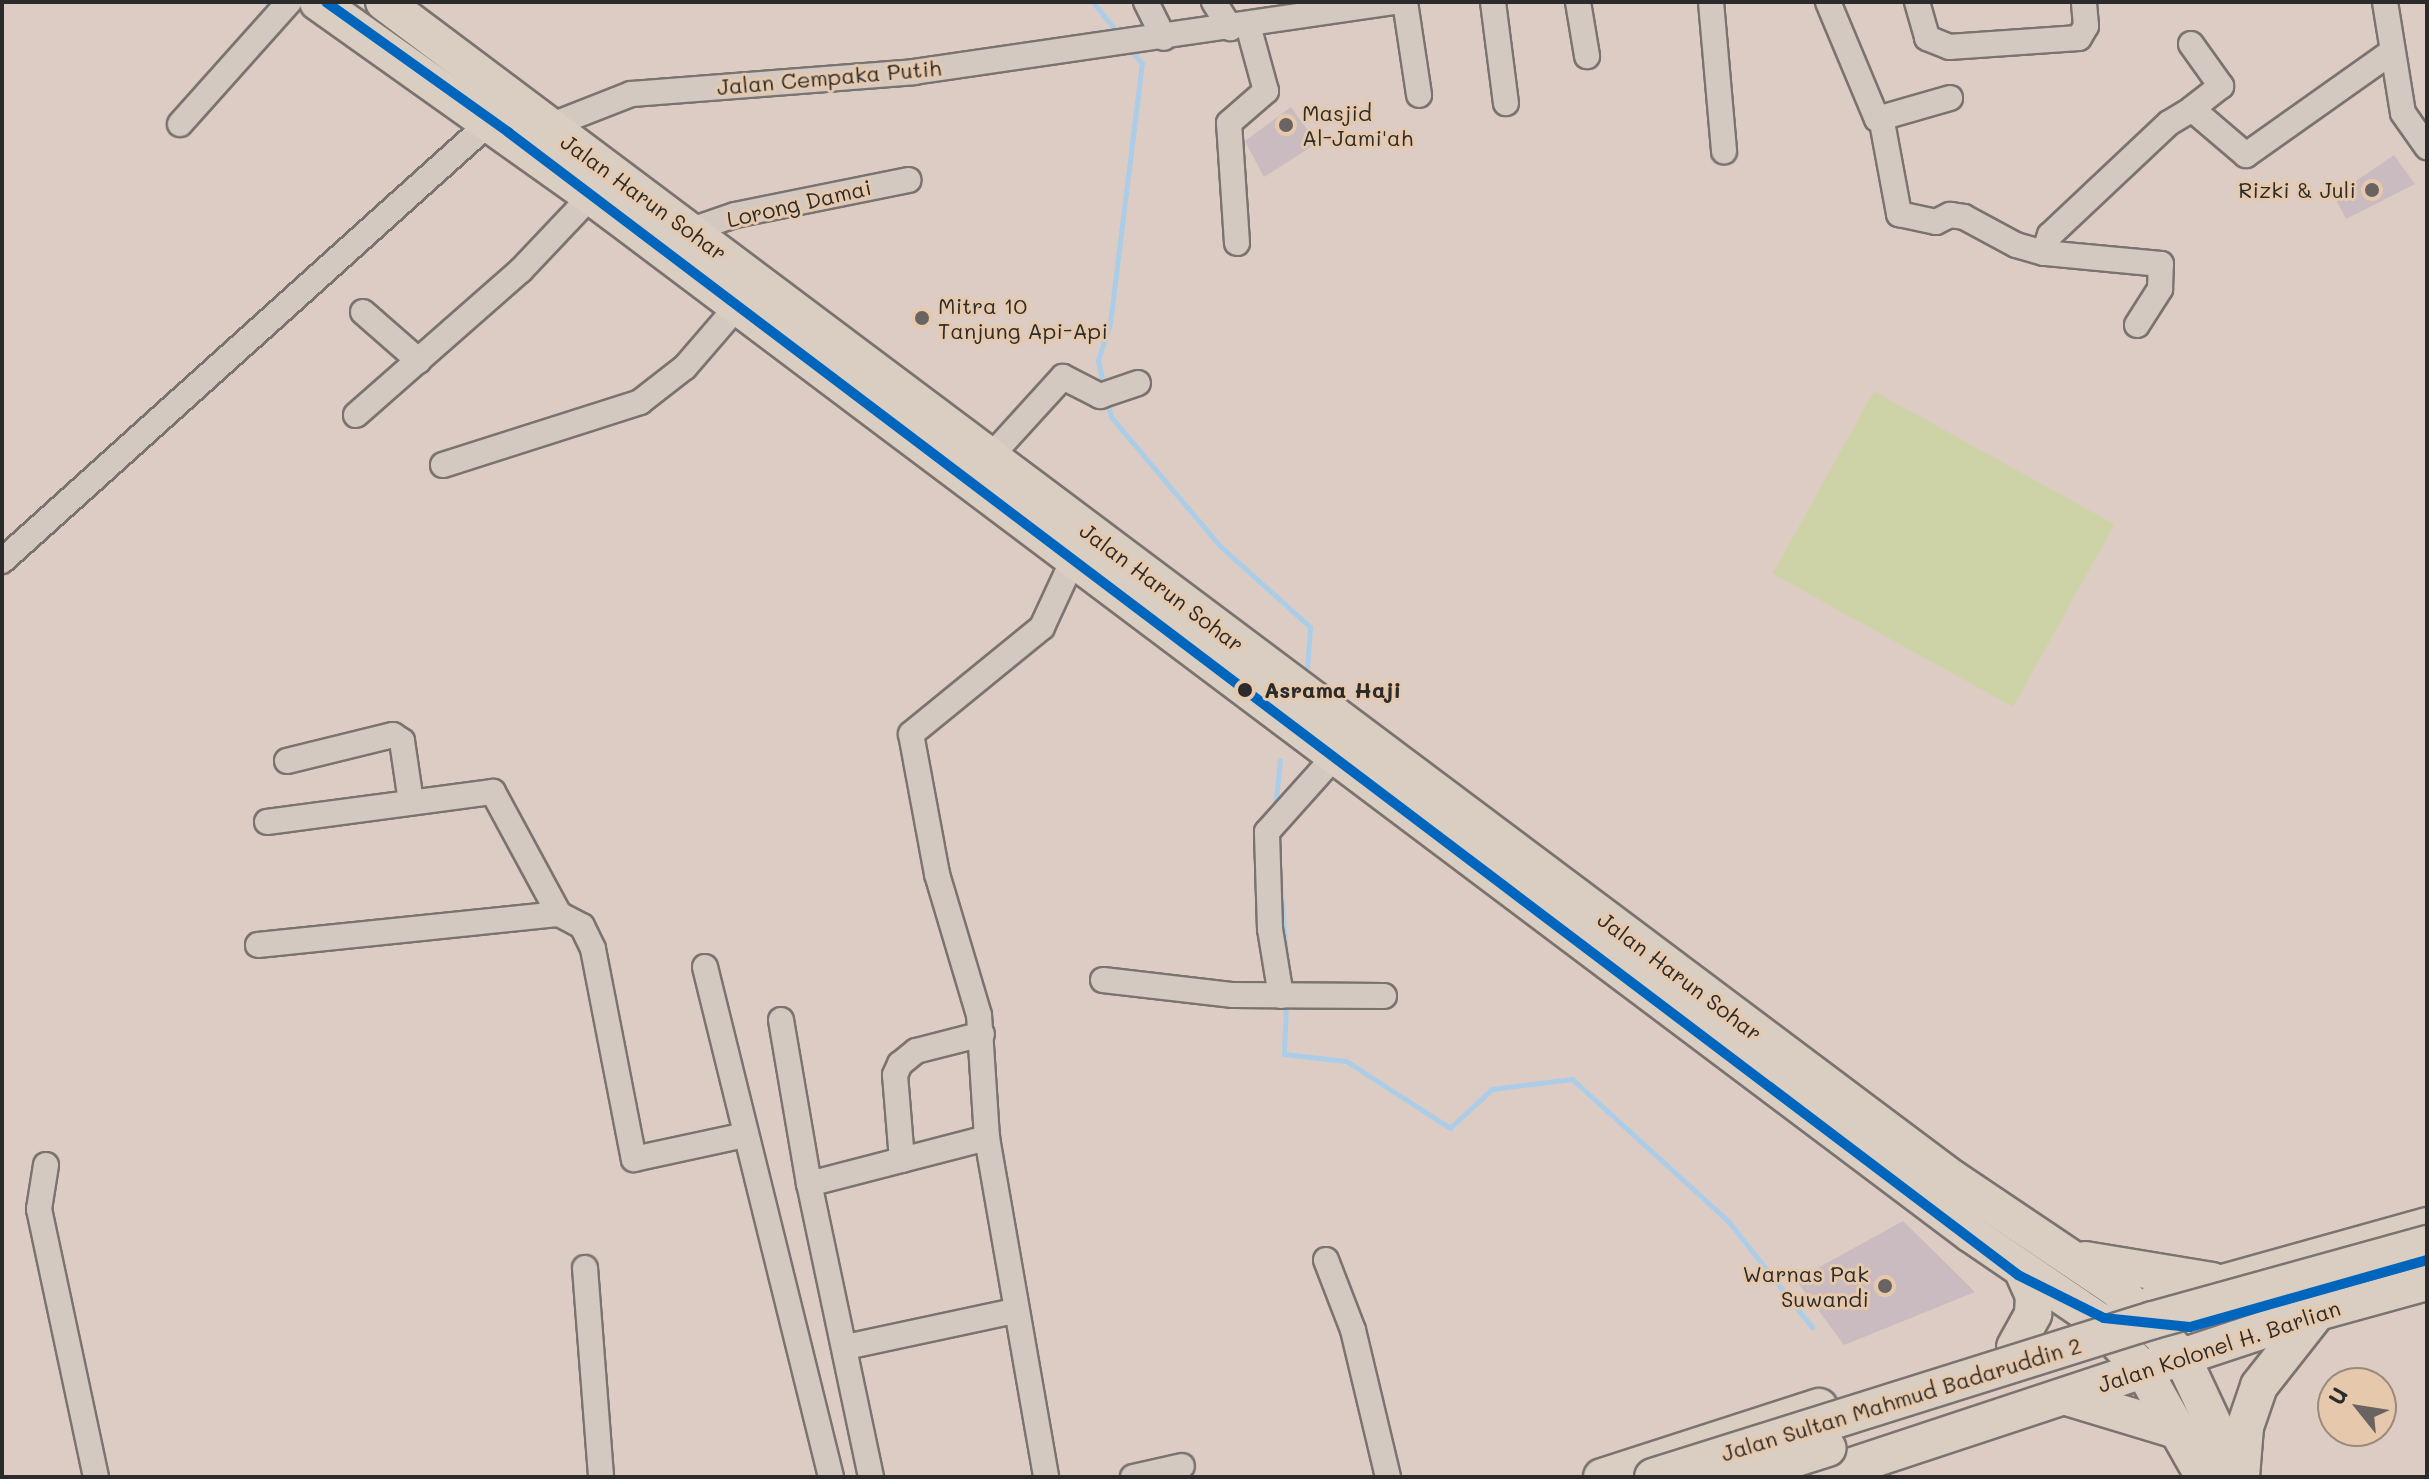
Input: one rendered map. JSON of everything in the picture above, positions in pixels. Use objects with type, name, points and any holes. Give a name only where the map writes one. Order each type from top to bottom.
[{"type":"highway","name":"Jalan Harun Sohar","points":[[318,2],[591,196],[735,309],[1334,757],[1440,816],[2064,1257],[2182,1357],[2240,1477]]},
{"type":"highway","name":"Jalan Harun Sohar","points":[[384,2],[547,127],[691,230],[991,456],[1440,816],[2024,1274],[2097,1320]]},
{"type":"highway","points":[[1602,1477],[2097,1320],[2136,1318],[2220,1282],[2427,1226]]},
{"type":"highway","name":"Jalan Sultan Mahmud Badaruddin 2","points":[[1653,1477],[2153,1320],[2427,1244]]},
{"type":"highway","points":[[2064,1257],[2220,1282]]},
{"type":"highway","name":"Jalan Sultan Mahmud Badaruddin 2","points":[[1736,1477],[2078,1367],[2427,1268]]},
{"type":"highway","points":[[2002,1352],[2033,1314],[2034,1296],[2024,1274]]},
{"type":"highway","points":[[2220,1282],[2211,1312],[2236,1340]]},
{"type":"highway","name":"Jalan Kolonel H. Barlian","points":[[1819,1477],[2318,1312],[2427,1282]]},
{"type":"highway","points":[[2240,1477],[2242,1445],[2259,1386],[2318,1312]]},
{"type":"highway","points":[[2136,1318],[2144,1371]]},
{"type":"highway","points":[[2097,1320],[2144,1371],[2204,1477]]},
{"type":"highway","points":[[2002,1352],[2010,1378],[2012,1413]]},
{"type":"highway","points":[[2065,1397],[2116,1407],[2176,1430]]},
{"type":"street","points":[[180,124],[289,2]]},
{"type":"street","points":[[1146,2],[1156,39],[1239,27],[1334,8],[1395,2]]},
{"type":"street","points":[[1214,2],[1239,27],[1266,91],[1229,123],[1237,243]]},
{"type":"street","points":[[1405,2],[1419,95]]},
{"type":"street","points":[[1493,2],[1506,103]]},
{"type":"street","points":[[1578,2],[1587,56]]},
{"type":"street","points":[[1711,2],[1724,151]]},
{"type":"street","points":[[1828,2],[1879,121],[1899,214],[1936,222],[1950,215],[1964,217],[2016,245],[2044,253],[2161,264],[2160,289],[2137,325]]},
{"type":"street","points":[[1917,2],[1927,38],[1949,47],[2079,38],[2086,26],[2084,2]]},
{"type":"street","points":[[2385,2],[2390,53],[2403,113],[2425,141]]},
{"type":"street","name":"Jalan Cempaka Putih","points":[[547,127],[631,94],[914,72],[1156,39]]},
{"type":"street","points":[[2044,253],[2050,235],[2169,123],[2221,86],[2191,44]]},
{"type":"street","points":[[2192,109],[2246,155],[2390,53]]},
{"type":"street","points":[[1879,121],[1950,98]]},
{"type":"street","points":[[2,561],[490,122]]},
{"type":"street","name":"Lorong Damai","points":[[691,230],[735,215],[908,180]]},
{"type":"street","points":[[356,415],[521,270],[591,196]]},
{"type":"street","points":[[443,465],[640,402],[685,367],[735,309]]},
{"type":"street","points":[[363,312],[419,361]]},
{"type":"street","points":[[991,456],[1063,377],[1106,396],[1138,383]]},
{"type":"street","points":[[1046,1477],[1014,1311],[987,1138],[982,1034],[937,874],[911,734],[1042,627],[1072,562]]},
{"type":"street","points":[[287,761],[393,735],[402,741],[411,802]]},
{"type":"street","points":[[1285,996],[1270,929],[1272,823],[1334,757]]},
{"type":"street","points":[[267,822],[497,793],[559,914]]},
{"type":"street","points":[[258,945],[559,914],[582,926],[593,949],[634,1159],[745,1135]]},
{"type":"street","points":[[705,967],[831,1477]]},
{"type":"street","points":[[1103,980],[1285,996],[1384,996]]},
{"type":"street","points":[[781,1020],[809,1184],[846,1347],[871,1477]]},
{"type":"street","points":[[902,1160],[895,1075],[900,1064],[916,1051],[982,1034]]},
{"type":"street","points":[[809,1184],[987,1138]]},
{"type":"street","points":[[46,1165],[39,1209],[96,1477]]},
{"type":"street","points":[[1326,1260],[1353,1330],[1388,1477]]},
{"type":"street","points":[[585,1268],[601,1477]]},
{"type":"street","points":[[846,1347],[1014,1311]]},
{"type":"street","points":[[1133,1477],[1182,1466]]},
{"type":"green space","points":[[1874,391],[2115,524],[2013,707],[1773,574]]},
{"type":"building","name":"Masjid Al-Jami'ah","points":[[1291,107],[1317,143],[1264,177],[1245,141]]},
{"type":"building","name":"Rizki & Juli","points":[[2394,155],[2415,184],[2346,219],[2334,196]]},
{"type":"building","name":"Warnas Pak Suwandi","points":[[1903,1221],[1975,1292],[1844,1345],[1796,1280]]},
{"type":"waterway","points":[[1093,2],[1120,36]]},
{"type":"waterway","points":[[1104,388],[1098,360],[1110,323],[1142,63],[1131,50]]},
{"type":"waterway","points":[[1107,401],[1111,417],[1219,545],[1310,627],[1307,669]]},
{"type":"waterway","points":[[1275,809],[1280,760]]},
{"type":"waterway","points":[[1278,854],[1286,955]]},
{"type":"waterway","points":[[1286,1001],[1284,1054],[1346,1061],[1450,1128],[1492,1089],[1572,1079],[1729,1222],[1812,1327]]},
{"type":"transit line","points":[[326,2],[508,132],[2018,1275],[2104,1318],[2190,1327],[2427,1260]]},
{"type":"place","name":"Masjid Al-Jami'ah","points":[[1286,125]]},
{"type":"place","name":"Rizki & Juli","points":[[2372,190]]},
{"type":"place","name":"Mitra 10 Tanjung Api-Api","points":[[922,318]]},
{"type":"place","name":"Asrama Haji","points":[[1245,690]]},
{"type":"place","name":"Warnas Pak Suwandi","points":[[1885,1286]]}]
